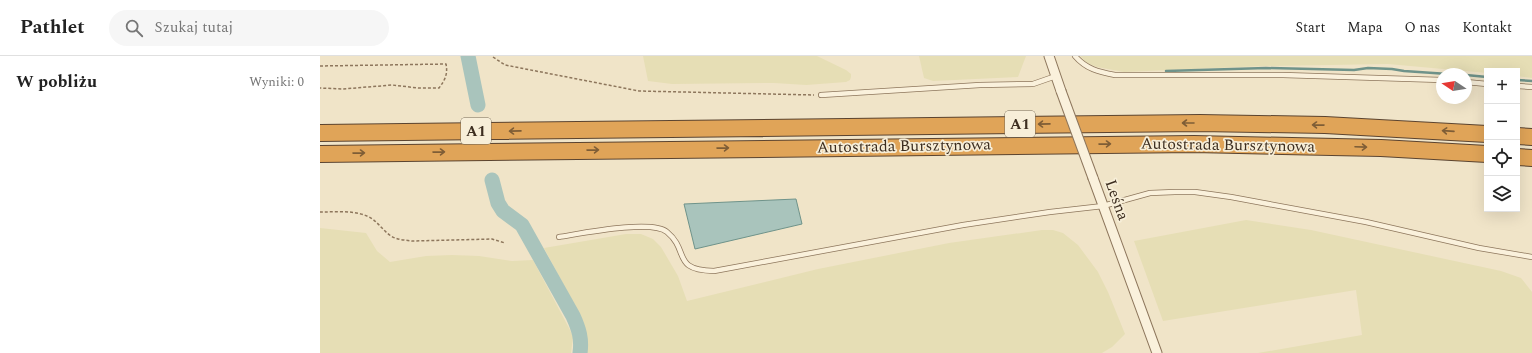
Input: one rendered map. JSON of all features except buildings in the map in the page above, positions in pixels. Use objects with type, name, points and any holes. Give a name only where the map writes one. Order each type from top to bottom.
[{"type":"highway","name":"Autostrada Bursztynowa","points":[[320,133],[1200,123],[1340,126],[1484,134]]},
{"type":"highway","points":[[1520,136],[1532,137]]},
{"type":"highway","name":"Autostrada Bursztynowa","points":[[320,154],[1194,144],[1374,147],[1484,154]]},
{"type":"highway","points":[[1520,156],[1532,158]]},
{"type":"street","name":"Leśna","points":[[1049,56],[1158,353]]},
{"type":"lane","points":[[1075,56],[1081,63],[1091,69],[1116,75],[1270,75],[1436,80]]},
{"type":"lane","points":[[821,95],[980,85],[1034,84],[1056,76]]},
{"type":"lane","points":[[1472,83],[1484,84]]},
{"type":"lane","points":[[1520,86],[1532,87]]},
{"type":"lane","points":[[559,237],[651,226],[666,231],[676,244],[682,259],[688,266],[698,271],[714,271],[995,219],[1103,206],[1150,193],[1195,192],[1366,222],[1479,248],[1532,257]]},
{"type":"path","points":[[493,57],[505,65],[639,91],[821,95]]},
{"type":"path","points":[[320,66],[446,64],[448,73],[444,82],[439,88],[418,88],[392,85],[343,89],[320,88]]},
{"type":"path","points":[[320,212],[357,213],[368,216],[382,226],[390,236],[400,240],[492,239],[505,243]]},
{"type":"shaded area","points":[[643,56],[817,56],[846,70],[851,74],[851,77],[850,80],[846,82],[806,85],[774,83],[672,84],[648,81]]},
{"type":"shaded area","points":[[919,56],[1026,56],[1018,77],[933,81],[924,78]]},
{"type":"shaded area","points":[[1080,56],[1532,56],[1532,78],[1520,76],[1520,68],[1484,68],[1484,73],[1472,72],[1472,68],[1436,68],[1388,64],[1264,66],[1124,72],[1097,67],[1087,63]]},
{"type":"shaded area","points":[[1246,220],[1311,230],[1501,271],[1521,278],[1532,292],[1532,353],[1258,353],[1362,335],[1356,290],[1163,321],[1134,241]]},
{"type":"shaded area","points":[[320,228],[366,233],[377,251],[390,262],[426,256],[452,255],[479,256],[512,261],[533,260],[573,337],[571,353],[320,353]]},
{"type":"shaded area","points":[[1042,230],[1053,230],[1063,233],[1078,245],[1098,272],[1108,292],[1125,334],[1112,347],[1102,353],[586,353],[586,336],[583,321],[544,248],[626,234],[641,234],[653,239],[661,247],[678,276],[687,301],[818,269],[949,243]]},
{"type":"water","points":[[796,199],[802,224],[695,249],[684,204]]},
{"type":"waterway","points":[[468,56],[478,105]]},
{"type":"waterway","points":[[1166,71],[1266,68],[1354,70],[1368,68],[1436,73]]},
{"type":"waterway","points":[[1472,76],[1484,77]]},
{"type":"waterway","points":[[1520,80],[1532,81]]},
{"type":"waterway","points":[[492,180],[498,203],[503,211],[522,225],[573,316],[580,334],[580,353]]}]
